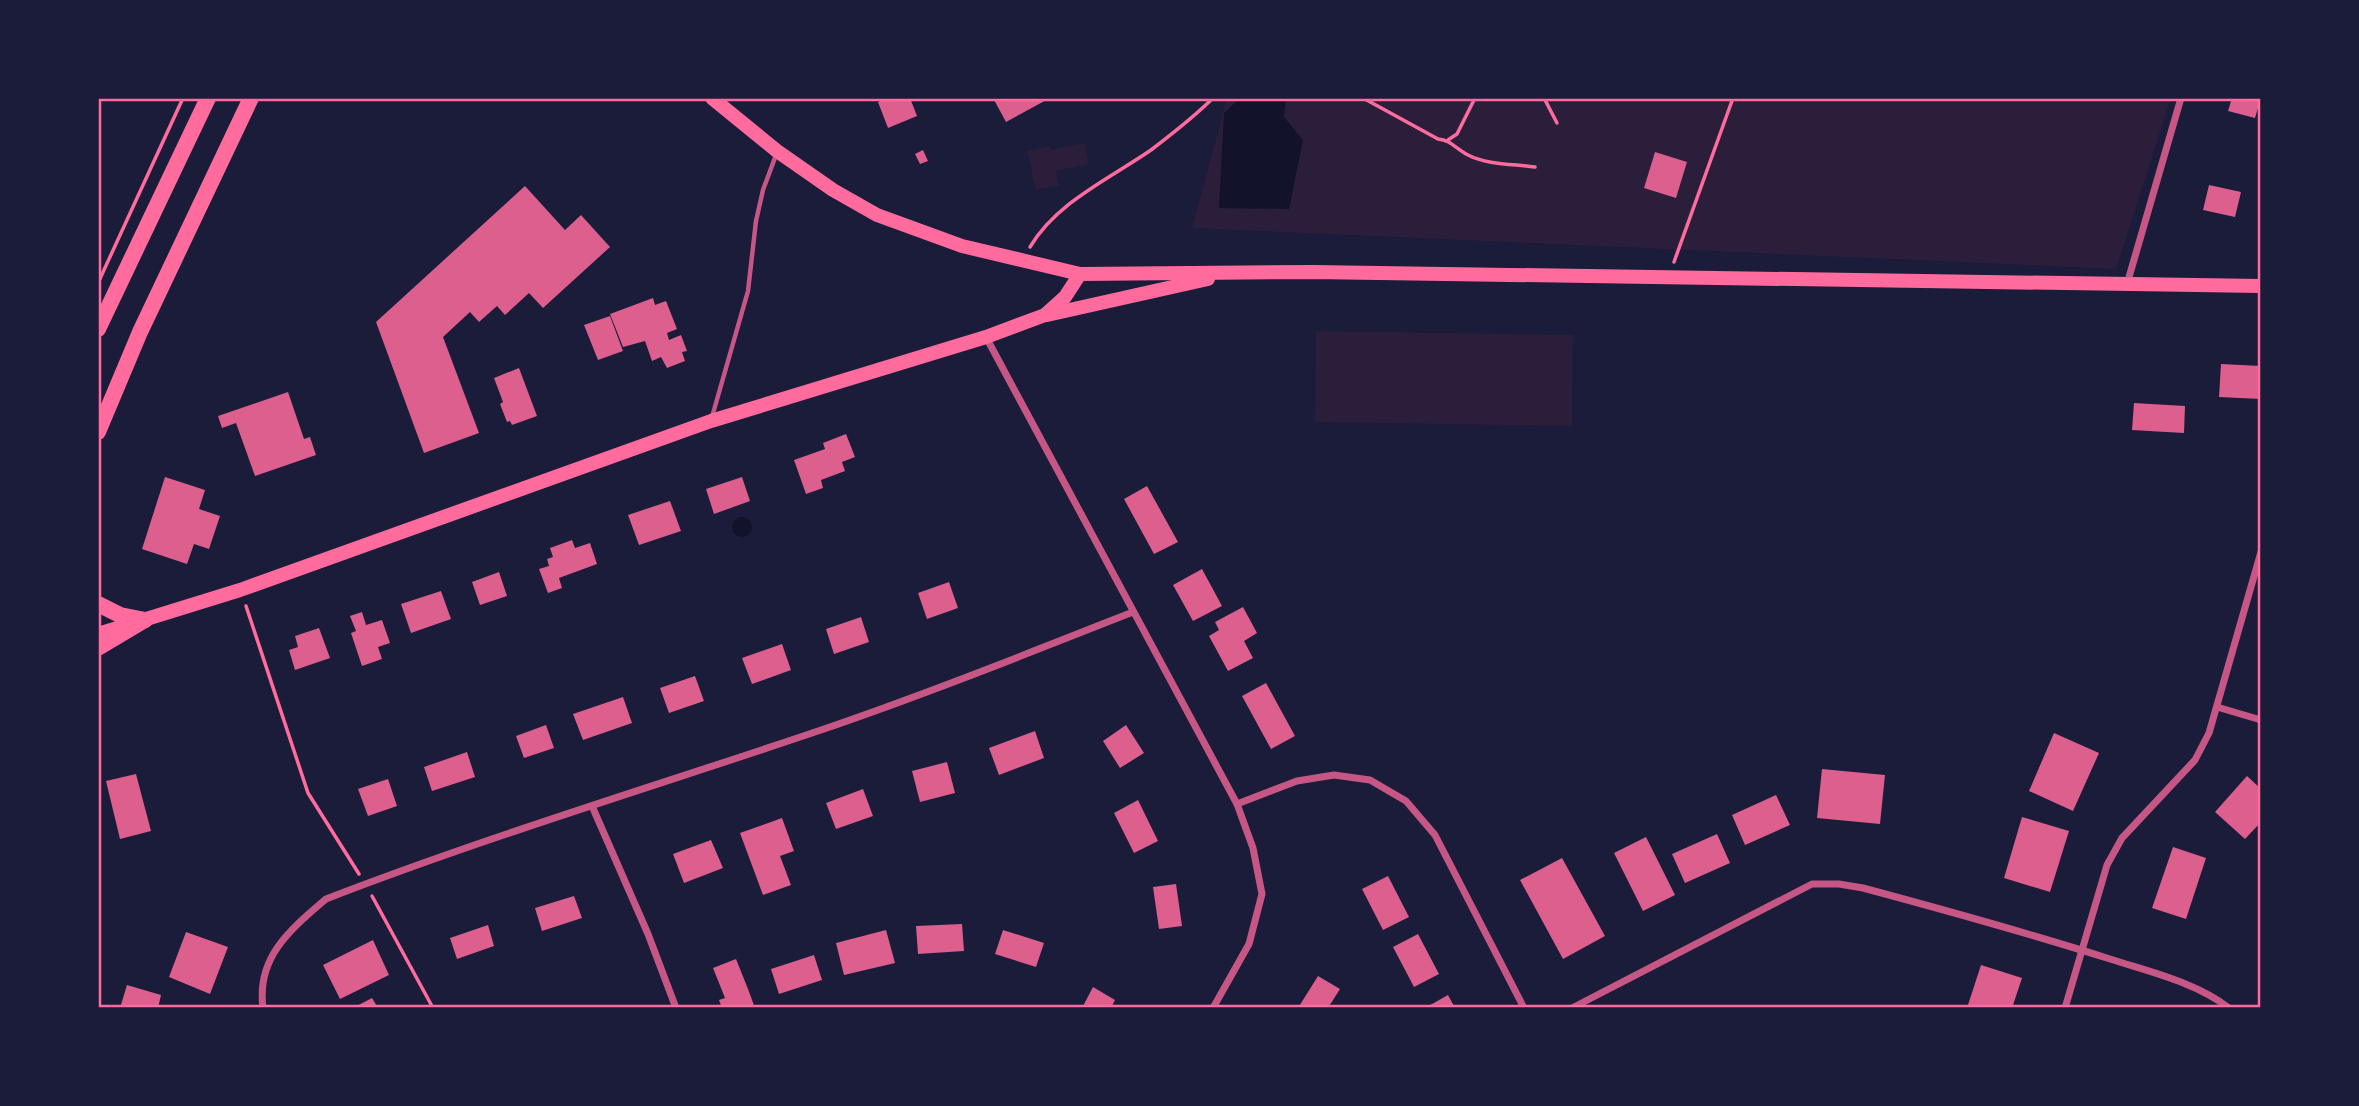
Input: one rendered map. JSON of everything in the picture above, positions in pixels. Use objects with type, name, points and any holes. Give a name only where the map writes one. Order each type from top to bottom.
[{"type":"highway","points":[[98,329],[208,98]]},
{"type":"highway","points":[[98,432],[141,332],[251,98]]},
{"type":"highway","points":[[98,604],[120,615],[145,620]]},
{"type":"highway","points":[[98,648],[145,620]]},
{"type":"main road","points":[[712,98],[833,190],[877,215],[961,246],[1080,274],[1241,273],[2261,286]]},
{"type":"main road","points":[[98,635],[240,590],[711,421],[986,337],[1045,315],[1241,273]]},
{"type":"main road","points":[[1045,315],[1065,297],[1080,274]]},
{"type":"street","points":[[2127,285],[2182,98]]},
{"type":"street","points":[[986,337],[1237,804],[1253,848],[1262,894],[1249,944],[1213,1008]]},
{"type":"street","points":[[2065,1008],[2107,865],[2122,838],[2195,760],[2209,733],[2261,552]]},
{"type":"street","points":[[263,1008],[263,978],[275,948],[326,899],[823,729],[999,665],[1133,612]]},
{"type":"street","points":[[2217,707],[2261,720]]},
{"type":"street","points":[[1237,804],[1297,781],[1334,775],[1370,780],[1406,801],[1435,835],[1524,1008]]},
{"type":"street","points":[[592,806],[648,934],[676,1008]]},
{"type":"street","points":[[1572,1008],[1812,884],[1839,884],[1863,888],[2082,950],[2188,985],[2229,1008]]},
{"type":"lane","points":[[711,421],[748,291],[756,221],[777,150]]},
{"type":"path","points":[[98,284],[183,98]]},
{"type":"path","points":[[1024,261],[1038,232],[1055,214],[1152,149],[1213,98]]},
{"type":"path","points":[[1363,98],[1438,139],[1448,140],[1468,155],[1489,162],[1535,167]]},
{"type":"path","points":[[1448,140],[1457,134],[1475,98]]},
{"type":"path","points":[[1544,98],[1557,124]]},
{"type":"path","points":[[1672,278],[1674,263],[1733,98]]},
{"type":"path","points":[[98,275],[104,270]]},
{"type":"path","points":[[240,590],[308,793],[365,884],[433,1008]]},
{"type":"shaded area","points":[[1227,98],[2171,98],[2116,269],[1192,228]]},
{"type":"shaded area","points":[[1240,98],[1286,98],[1284,117],[1303,140],[1289,209],[1219,208],[1224,113]]},
{"type":"shaded area","points":[[1085,143],[1089,164],[1056,171],[1059,186],[1036,190],[1027,151],[1050,146],[1051,150]]},
{"type":"shaded area","points":[[1316,331],[1573,335],[1572,426],[1315,422]]},
{"type":"shaded area","points":[[738,517],[746,517],[752,527],[746,537],[738,537],[732,531],[732,523]]},
{"type":"building","points":[[887,98],[910,98],[917,116],[888,128],[878,102]]},
{"type":"building","points":[[993,98],[1050,98],[1006,122]]},
{"type":"building","points":[[2232,98],[2261,98],[2255,118],[2228,111]]},
{"type":"building","points":[[923,150],[928,161],[920,164],[915,154]]},
{"type":"building","points":[[1655,152],[1687,162],[1676,198],[1644,188]]},
{"type":"building","points":[[2209,185],[2241,192],[2235,217],[2203,210]]},
{"type":"building","points":[[525,186],[565,230],[581,215],[610,247],[543,308],[529,293],[505,315],[497,306],[479,322],[470,312],[443,337],[479,433],[424,453],[376,322]]},
{"type":"building","points":[[653,298],[655,305],[666,301],[677,329],[667,333],[669,340],[681,335],[687,351],[682,352],[685,361],[667,368],[661,357],[652,361],[645,341],[623,347],[610,314]]},
{"type":"building","points":[[610,316],[623,351],[598,360],[584,325]]},
{"type":"building","points":[[2221,364],[2261,366],[2261,399],[2219,397]]},
{"type":"building","points":[[519,368],[537,416],[512,425],[510,421],[507,422],[500,404],[503,402],[494,378]]},
{"type":"building","points":[[288,392],[304,439],[310,437],[316,455],[255,476],[236,423],[222,428],[218,416]]},
{"type":"building","points":[[2134,403],[2185,406],[2184,433],[2132,430]]},
{"type":"building","points":[[846,434],[855,457],[842,462],[845,471],[821,480],[823,488],[806,494],[794,460],[825,449],[823,443]]},
{"type":"building","points":[[165,477],[205,490],[199,509],[220,516],[209,549],[194,544],[187,564],[142,549]]},
{"type":"building","points":[[742,477],[750,501],[714,514],[706,489]]},
{"type":"building","points":[[1147,486],[1178,542],[1154,554],[1124,499]]},
{"type":"building","points":[[670,501],[681,531],[639,545],[628,515]]},
{"type":"building","points":[[572,540],[575,548],[590,543],[597,564],[559,578],[562,588],[548,593],[539,569],[549,566],[547,559],[553,557],[550,548]]},
{"type":"building","points":[[1202,569],[1222,606],[1193,621],[1173,585]]},
{"type":"building","points":[[499,572],[507,596],[480,605],[472,582]]},
{"type":"building","points":[[949,582],[958,608],[927,619],[918,593]]},
{"type":"building","points":[[441,591],[451,619],[411,633],[401,604]]},
{"type":"building","points":[[1243,607],[1257,633],[1244,641],[1253,658],[1228,671],[1209,636],[1219,630],[1215,622]]},
{"type":"building","points":[[362,612],[366,625],[382,620],[390,643],[378,647],[382,659],[362,666],[351,633],[356,631],[350,616]]},
{"type":"building","points":[[861,617],[869,642],[834,654],[826,629]]},
{"type":"building","points":[[319,628],[330,658],[295,670],[289,650],[298,647],[295,636]]},
{"type":"building","points":[[782,644],[791,670],[752,684],[742,658]]},
{"type":"building","points":[[695,676],[704,701],[669,713],[660,688]]},
{"type":"building","points":[[1266,683],[1295,736],[1271,749],[1242,696]]},
{"type":"building","points":[[623,697],[632,723],[583,740],[573,714]]},
{"type":"building","points":[[546,725],[554,748],[524,758],[516,736]]},
{"type":"building","points":[[1126,725],[1144,753],[1120,768],[1103,741]]},
{"type":"building","points":[[1035,731],[1044,758],[999,775],[989,748]]},
{"type":"building","points":[[2054,733],[2099,753],[2073,811],[2029,791]]},
{"type":"building","points":[[467,752],[475,777],[432,791],[424,767]]},
{"type":"building","points":[[947,762],[955,793],[920,802],[912,771]]},
{"type":"building","points":[[1822,769],[1885,775],[1880,824],[1817,818]]},
{"type":"building","points":[[136,774],[151,831],[120,839],[106,781]]},
{"type":"building","points":[[2247,776],[2261,789],[2261,822],[2245,839],[2215,812]]},
{"type":"building","points":[[388,779],[397,806],[368,816],[358,789]]},
{"type":"building","points":[[863,789],[873,816],[836,829],[826,803]]},
{"type":"building","points":[[1776,795],[1790,825],[1745,845],[1732,815]]},
{"type":"building","points":[[1138,800],[1158,841],[1134,853],[1114,813]]},
{"type":"building","points":[[2022,817],[2069,831],[2050,892],[2004,878]]},
{"type":"building","points":[[782,818],[794,851],[780,856],[791,885],[763,895],[740,833]]},
{"type":"building","points":[[1717,834],[1730,863],[1685,883],[1672,854]]},
{"type":"building","points":[[1646,837],[1675,895],[1643,911],[1614,853]]},
{"type":"building","points":[[711,840],[723,868],[684,883],[673,854]]},
{"type":"building","points":[[2173,847],[2206,858],[2186,919],[2152,908]]},
{"type":"building","points":[[1562,858],[1605,936],[1563,959],[1520,880]]},
{"type":"building","points":[[1388,876],[1409,917],[1383,930],[1362,889]]},
{"type":"building","points":[[1176,884],[1182,926],[1159,929],[1153,887]]},
{"type":"building","points":[[574,896],[582,918],[542,931],[535,908]]},
{"type":"building","points":[[962,924],[964,951],[918,954],[916,926]]},
{"type":"building","points":[[488,925],[494,946],[457,959],[450,938]]},
{"type":"building","points":[[886,930],[895,963],[844,975],[836,943]]},
{"type":"building","points":[[1003,930],[1044,943],[1036,967],[995,954]]},
{"type":"building","points":[[186,932],[228,947],[210,994],[169,977]]},
{"type":"building","points":[[1418,934],[1439,974],[1414,987],[1393,947]]},
{"type":"building","points":[[373,940],[389,975],[340,999],[323,965]]},
{"type":"building","points":[[814,955],[822,980],[779,994],[771,969]]},
{"type":"building","points":[[736,959],[755,1008],[722,1008],[719,1000],[725,998],[713,968]]},
{"type":"building","points":[[1981,965],[2022,978],[2012,1008],[1967,1008]]},
{"type":"building","points":[[1318,976],[1340,989],[1328,1008],[1298,1008]]},
{"type":"building","points":[[127,985],[161,995],[158,1008],[120,1008]]},
{"type":"building","points":[[1093,987],[1115,1000],[1111,1008],[1082,1008]]},
{"type":"building","points":[[1448,995],[1455,1008],[1425,1008]]},
{"type":"building","points":[[372,998],[378,1008],[353,1008]]}]
